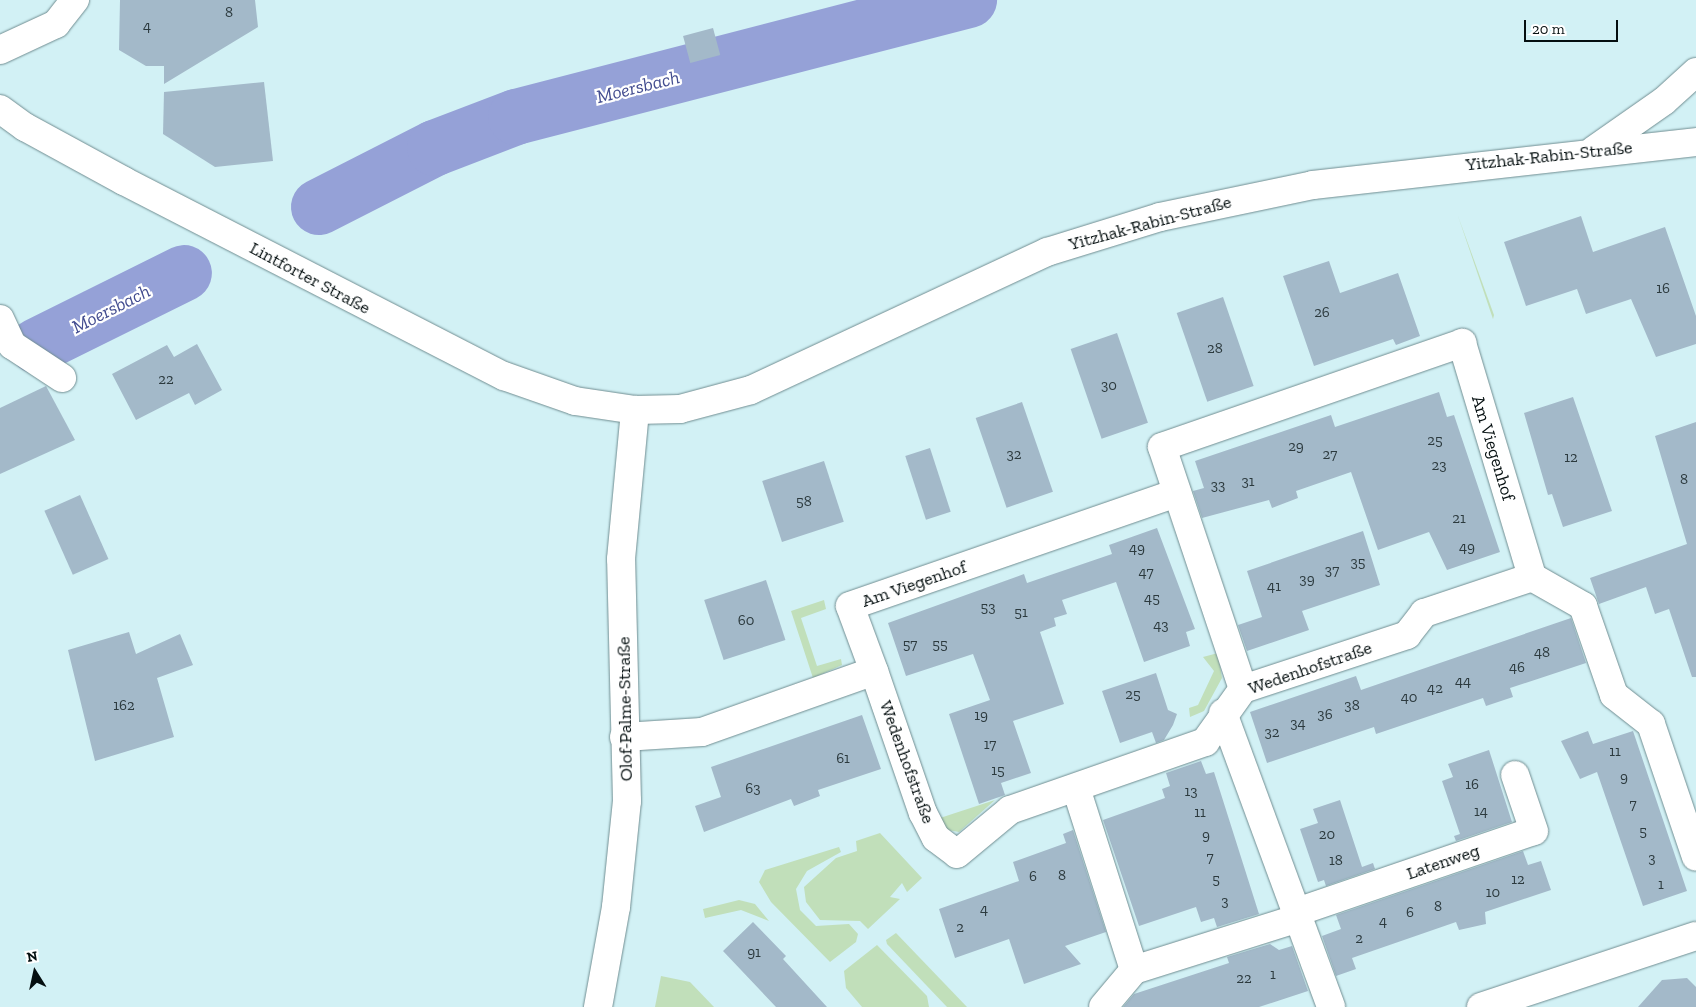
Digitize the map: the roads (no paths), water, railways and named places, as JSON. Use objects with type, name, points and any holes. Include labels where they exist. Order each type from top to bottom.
[{"type":"street","points":[[0,50],[56,24],[75,0]]},
{"type":"street","points":[[1593,151],[1664,101],[1696,72]]},
{"type":"street","name":"Lintforter Straße","points":[[0,109],[25,128],[495,372],[575,401],[635,410]]},
{"type":"street","name":"Yitzhak-Rabin-Straße","points":[[635,410],[680,409],[751,390],[1048,252],[1160,218],[1313,185],[1593,151],[1696,142]]},
{"type":"street","points":[[0,319],[12,345],[62,378]]},
{"type":"street","name":"Am Viegenhof","points":[[1243,689],[1162,447],[1462,343],[1532,577]]},
{"type":"street","name":"Olof-Palme-Straße","points":[[598,1007],[616,907],[627,801],[621,559],[635,410]]},
{"type":"street","name":"Am Viegenhof","points":[[874,671],[850,606],[1177,493]]},
{"type":"street","points":[[1532,577],[1583,606],[1614,695],[1651,724],[1696,857]]},
{"type":"street","name":"Wedenhofstraße","points":[[874,671],[923,813],[936,838],[957,854],[1010,810],[1205,742],[1223,713],[1243,689],[1407,635],[1424,613],[1532,577]]},
{"type":"street","points":[[624,737],[702,732],[874,671]]},
{"type":"street","points":[[1223,713],[1331,1007]]},
{"type":"street","name":"Latenweg","points":[[1298,915],[1534,831],[1515,775]]},
{"type":"street","points":[[1076,788],[1134,970]]},
{"type":"street","points":[[1103,1007],[1134,970],[1298,915]]},
{"type":"street","points":[[1481,1007],[1696,936]]},
{"type":"waterway","name":"Moersbach","points":[[319,207],[435,148],[516,117],[969,0]]},
{"type":"waterway","name":"Moersbach","points":[[37,346],[184,273]]}]
